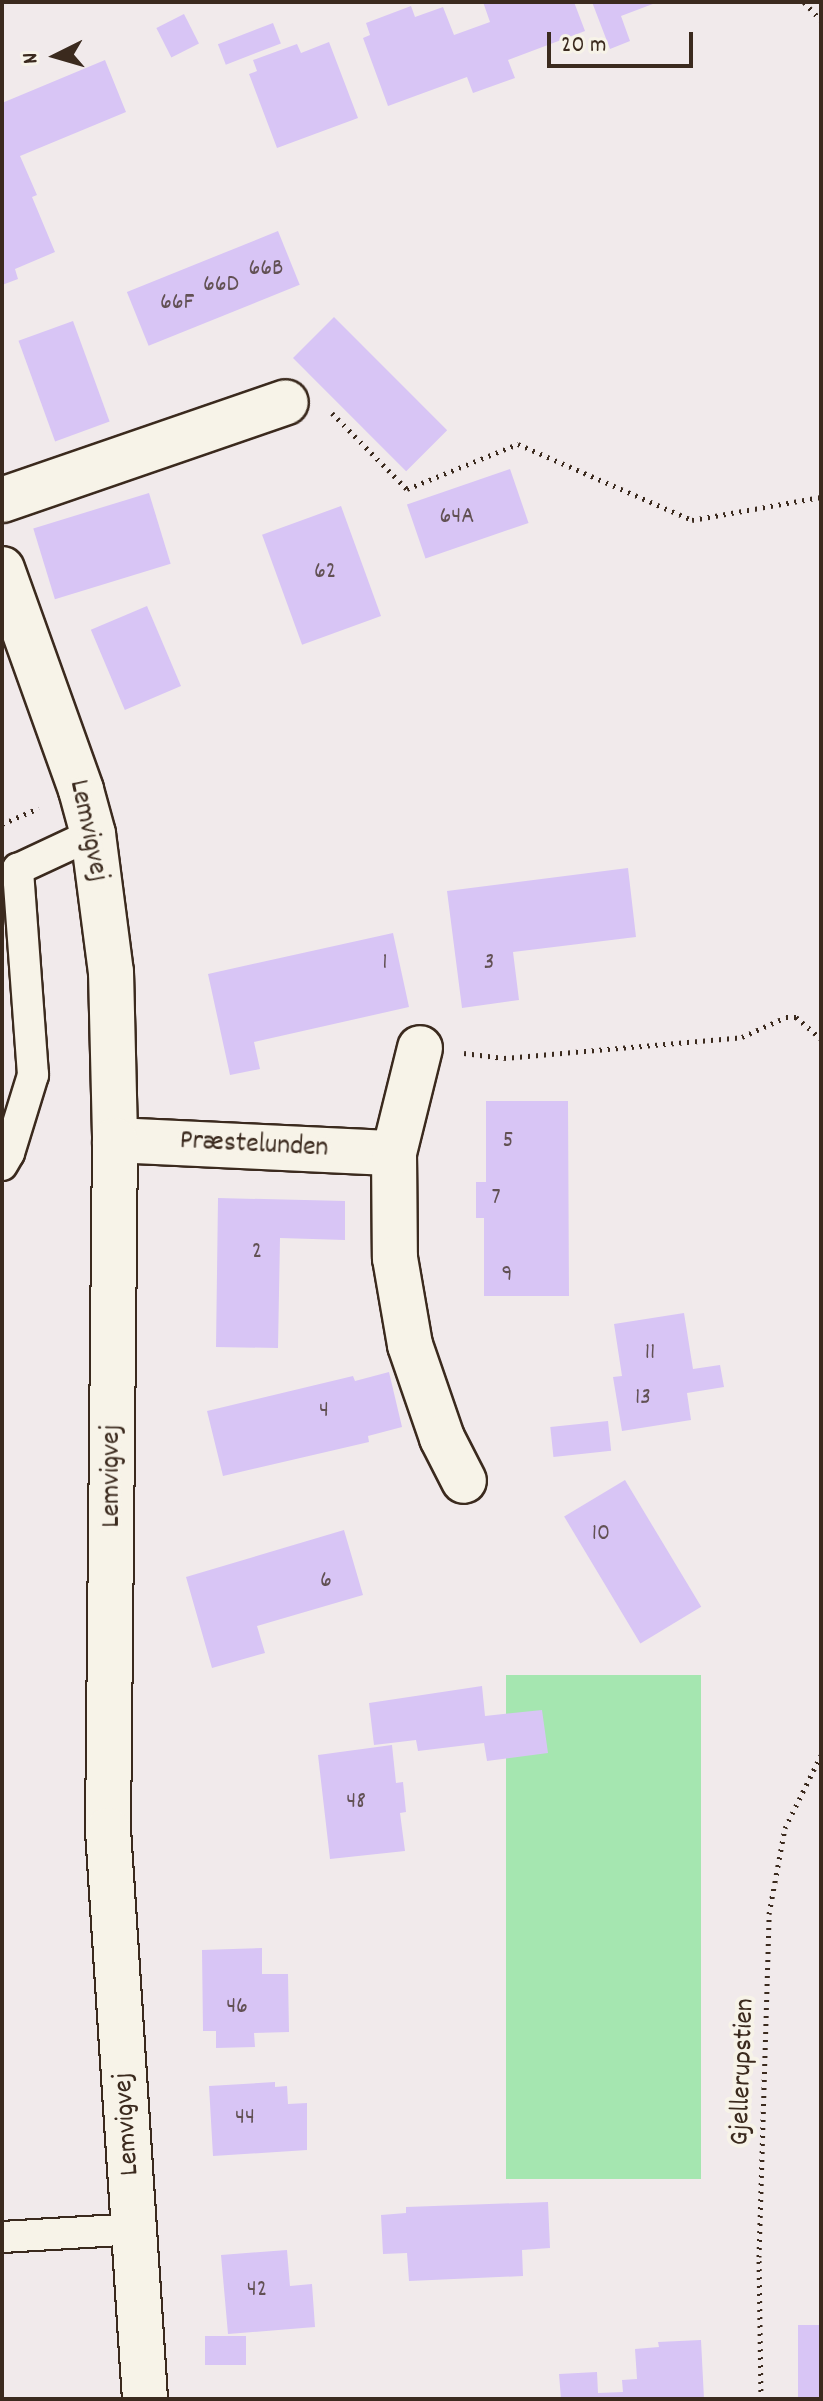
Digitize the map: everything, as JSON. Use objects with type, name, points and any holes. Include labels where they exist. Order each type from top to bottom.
[{"type":"street","points":[[2,500],[286,402]]},
{"type":"street","name":"Lemvigvej","points":[[5,586],[93,834],[111,972],[115,1140],[108,1830],[145,2399]]},
{"type":"street","points":[[420,1048],[394,1153],[395,1258],[410,1345],[442,1438],[464,1481]]},
{"type":"street","name":"Præstelunden","points":[[115,1140],[394,1153]]},
{"type":"lane","points":[[2,1165],[9,1153],[33,1075],[18,869],[93,834]]},
{"type":"lane","points":[[2,2237],[135,2229]]},
{"type":"path","points":[[804,2],[821,20]]},
{"type":"path","points":[[286,402],[309,388],[407,489],[518,444],[692,520],[821,497]]},
{"type":"path","points":[[420,1048],[504,1058],[672,1044],[742,1037],[786,1017],[796,1017],[821,1039]]},
{"type":"path","name":"Gjellerupstien","points":[[761,2399],[759,2257],[769,1914],[785,1828],[821,1755]]},
{"type":"green space","points":[[506,1675],[701,1675],[701,2179],[506,2179]]},
{"type":"building","points":[[483,2],[574,2],[585,31],[508,60],[515,78],[473,93],[467,77],[388,106],[363,38],[370,35],[366,23],[411,6],[415,17],[443,7],[454,35],[490,22]]},
{"type":"building","points":[[592,2],[658,2],[621,16],[630,41],[610,49]]},
{"type":"building","points":[[184,14],[199,43],[171,57],[156,28]]},
{"type":"building","points":[[273,23],[281,44],[226,65],[218,44]]},
{"type":"building","points":[[329,42],[358,118],[277,148],[249,74],[257,71],[253,60],[297,44],[301,53]]},
{"type":"building","points":[[105,60],[126,112],[20,156],[37,195],[32,197],[55,252],[15,269],[18,279],[2,285],[2,103]]},
{"type":"building","points":[[278,231],[300,285],[149,346],[127,292]]},
{"type":"building","points":[[334,317],[447,430],[406,471],[293,358]]},
{"type":"building","points":[[73,321],[110,422],[55,441],[18,341]]},
{"type":"building","points":[[510,469],[529,523],[425,558],[407,504]]},
{"type":"building","points":[[149,493],[171,564],[55,599],[33,528]]},
{"type":"building","points":[[341,506],[381,616],[302,645],[262,535]]},
{"type":"building","points":[[147,606],[181,686],[125,710],[91,630]]},
{"type":"building","points":[[628,868],[636,937],[513,952],[519,1000],[462,1008],[447,891]]},
{"type":"building","points":[[393,933],[409,1007],[254,1042],[260,1069],[230,1075],[208,974]]},
{"type":"building","points":[[486,1101],[568,1101],[569,1296],[484,1296],[484,1218],[476,1218],[476,1182],[486,1182]]},
{"type":"building","points":[[218,1198],[345,1201],[345,1240],[280,1238],[278,1348],[216,1347]]},
{"type":"building","points":[[684,1313],[693,1369],[720,1365],[724,1387],[687,1393],[691,1420],[622,1431],[613,1377],[622,1376],[614,1324]]},
{"type":"building","points":[[389,1372],[402,1427],[368,1436],[369,1442],[223,1476],[207,1411],[353,1376],[355,1381]]},
{"type":"building","points":[[608,1421],[611,1451],[553,1457],[550,1427]]},
{"type":"building","points":[[625,1480],[701,1607],[640,1643],[564,1517]]},
{"type":"building","points":[[344,1530],[363,1595],[257,1626],[265,1653],[212,1668],[186,1577]]},
{"type":"building","points":[[482,1686],[485,1716],[542,1710],[548,1753],[487,1761],[484,1743],[418,1751],[416,1740],[374,1745],[369,1703]]},
{"type":"building","points":[[392,1745],[396,1783],[403,1782],[406,1812],[400,1813],[405,1851],[330,1859],[318,1755]]},
{"type":"building","points":[[262,1948],[262,1974],[288,1974],[289,2032],[254,2033],[255,2047],[216,2048],[216,2031],[203,2031],[202,1950]]},
{"type":"building","points":[[275,2082],[275,2087],[287,2086],[288,2104],[307,2103],[307,2150],[213,2156],[209,2086]]},
{"type":"building","points":[[548,2202],[550,2248],[522,2250],[523,2276],[409,2281],[407,2253],[383,2254],[381,2215],[406,2213],[406,2207]]},
{"type":"building","points":[[287,2250],[290,2286],[312,2284],[315,2327],[228,2334],[221,2255]]},
{"type":"building","points":[[798,2325],[821,2325],[821,2399],[798,2399]]},
{"type":"building","points":[[205,2336],[246,2336],[246,2365],[205,2365]]},
{"type":"building","points":[[701,2340],[704,2399],[561,2399],[559,2374],[597,2372],[598,2393],[623,2392],[622,2380],[637,2379],[635,2349],[659,2347],[658,2342]]}]
